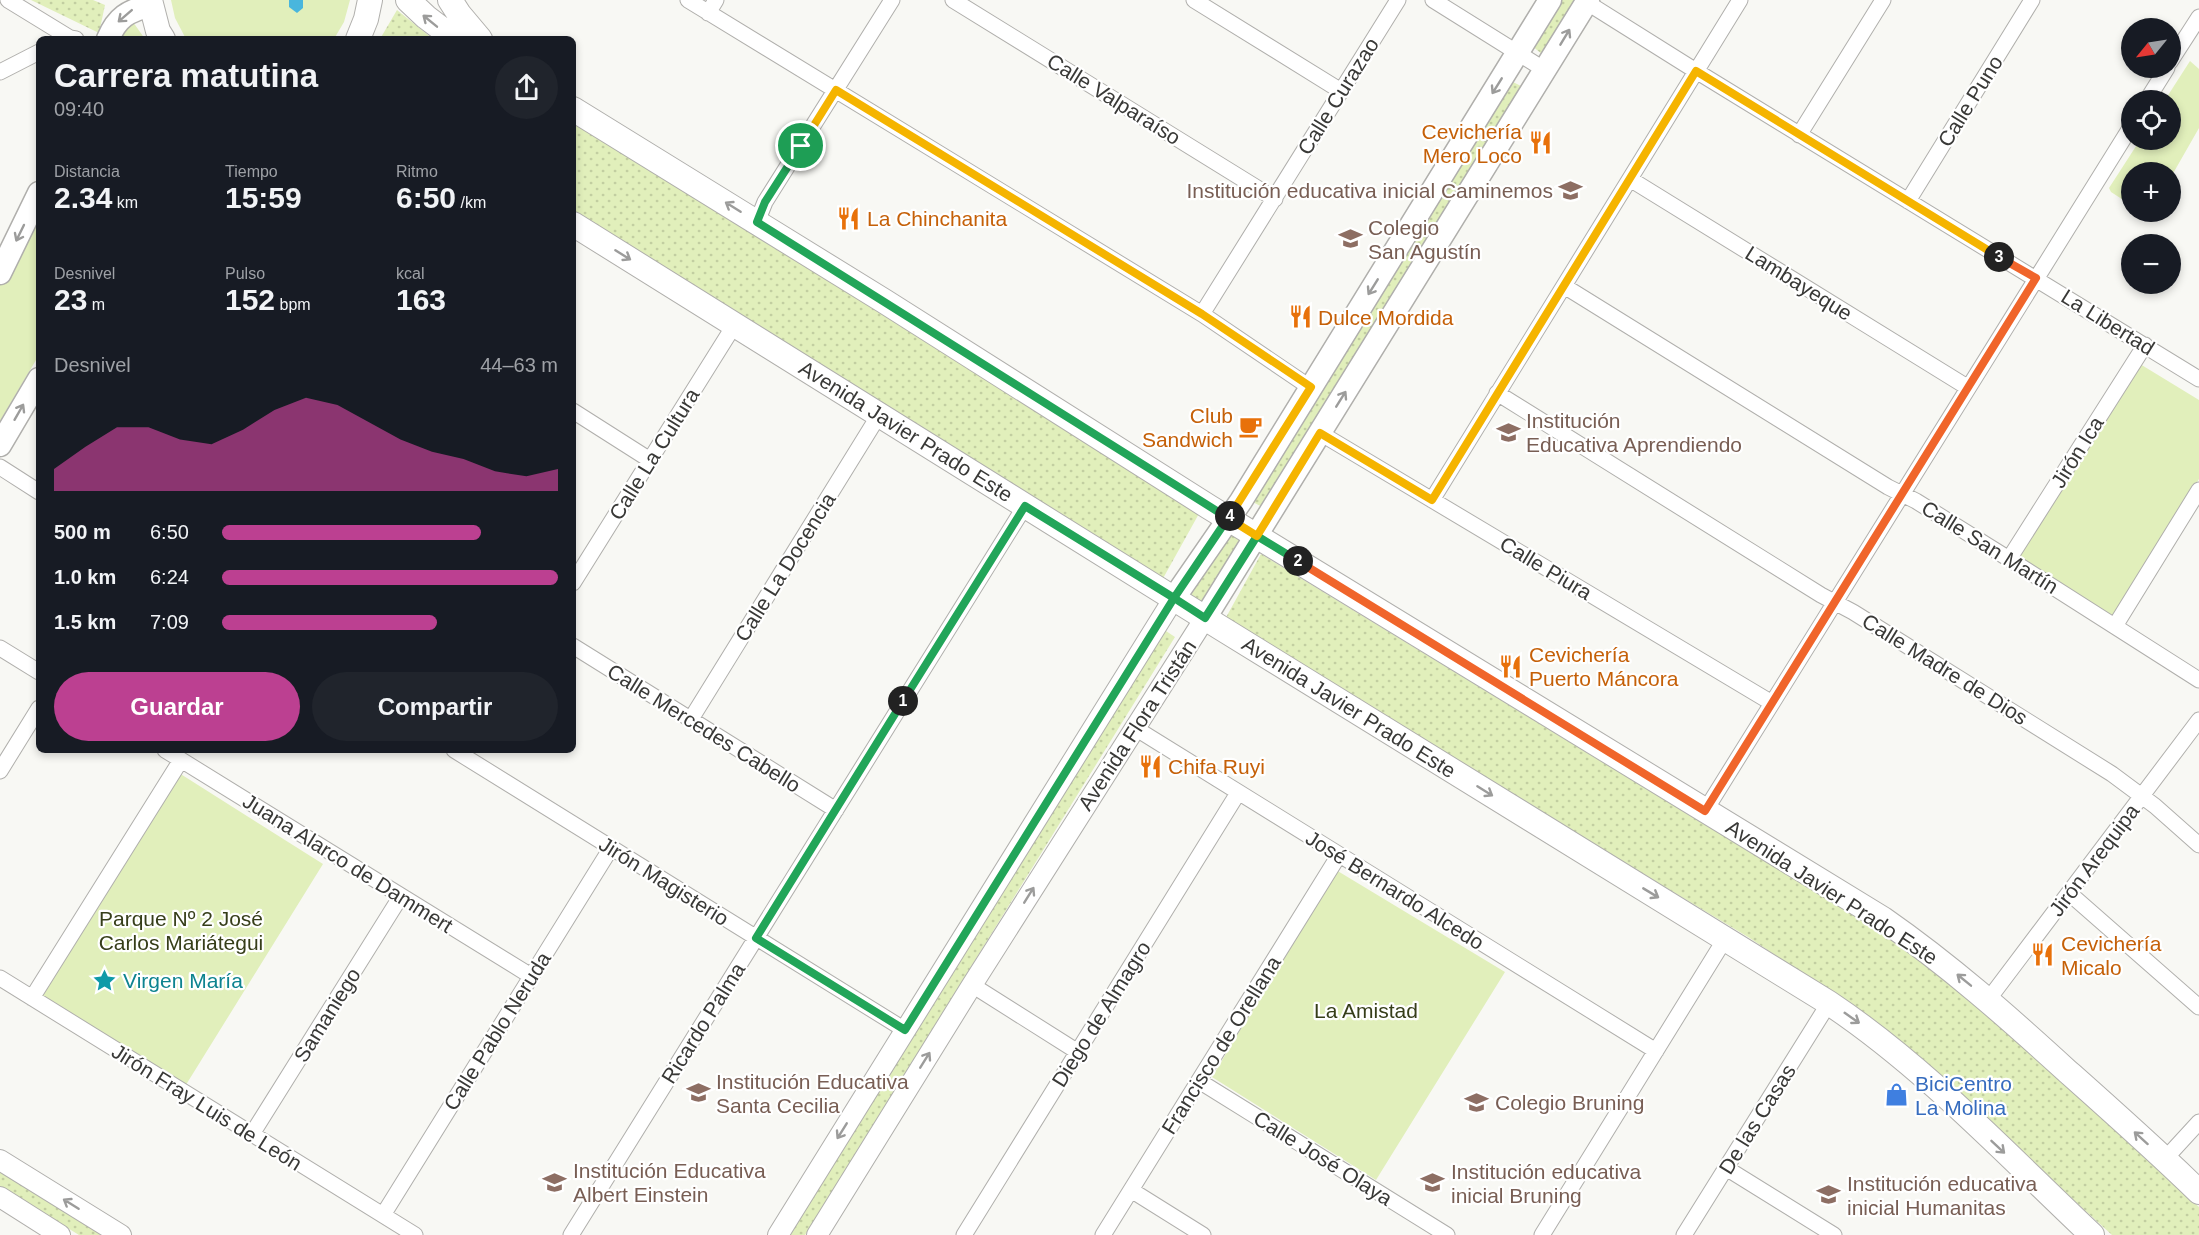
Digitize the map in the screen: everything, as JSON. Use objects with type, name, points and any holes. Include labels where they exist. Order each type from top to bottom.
[{"type":"main road","points":[[359,36],[370,0]]},
{"type":"main road","points":[[408,0],[451,36]]},
{"type":"main road","points":[[450,0],[477,36]]},
{"type":"main road","name":"Avenida Flora Tristán","points":[[1174,598],[1241,501],[1550,0]]},
{"type":"main road","name":"Avenida Flora Tristán","points":[[1205,618],[1587,1]]},
{"type":"main road","points":[[110,36],[120,19],[131,10],[150,3],[161,36]]},
{"type":"main road","name":"Avenida Javier Prado Este","points":[[576,111],[1257,536],[1883,920],[1942,962],[1988,1000],[2199,1192]]},
{"type":"main road","points":[[0,273],[36,199]]},
{"type":"main road","name":"Avenida Javier Prado Este","points":[[576,226],[1829,1003],[1875,1035],[1912,1065],[2092,1235]]},
{"type":"main road","points":[[0,445],[36,383]]},
{"type":"street","points":[[8,0],[66,36]]},
{"type":"street","points":[[688,0],[712,6],[836,90],[1202,314],[1311,387]]},
{"type":"street","points":[[757,222],[765,202],[892,0]]},
{"type":"street","name":"Calle Valparaíso","points":[[953,0],[1275,199]]},
{"type":"street","points":[[1194,0],[1341,91]]},
{"type":"street","name":"Calle Curazao","points":[[1202,314],[1398,0]]},
{"type":"street","points":[[1433,0],[1545,70]]},
{"type":"street","points":[[1432,500],[1740,0]]},
{"type":"street","points":[[1799,135],[1883,0]]},
{"type":"street","name":"Calle Puno","points":[[1908,201],[2032,0]]},
{"type":"street","name":"La Libertad","points":[[1587,1],[1799,135],[2199,379]]},
{"type":"street","points":[[2181,45],[2199,16]]},
{"type":"street","points":[[0,72],[36,54]]},
{"type":"street","points":[[1705,811],[2121,142]]},
{"type":"street","name":"Lambayeque","points":[[1630,179],[1967,387]]},
{"type":"street","name":"Calle San Martín","points":[[1564,286],[2009,559],[2199,680]]},
{"type":"street","name":"Calle La Cultura","points":[[576,578],[735,324]]},
{"type":"street","name":"Jirón Ica","points":[[2009,559],[2145,345]]},
{"type":"street","name":"Calle Madre de Dios","points":[[1497,393],[2052,735],[2142,796],[2199,845]]},
{"type":"street","points":[[576,413],[650,460]]},
{"type":"street","name":"Calle La Docencia","points":[[691,719],[879,415]]},
{"type":"street","name":"Calle Piura","points":[[1320,433],[1772,703]]},
{"type":"street","points":[[0,467],[36,490]]},
{"type":"street","points":[[2115,626],[2199,490]]},
{"type":"street","name":"Ricardo Palma","points":[[571,1235],[1025,506]]},
{"type":"street","name":"Avenida Flora Tristán","points":[[778,1235],[1174,598]]},
{"type":"street","name":"Avenida Flora Tristán","points":[[817,1235],[972,985],[1205,618]]},
{"type":"street","points":[[0,648],[36,670]]},
{"type":"street","name":"Calle Mercedes Cabello","points":[[576,648],[836,810]]},
{"type":"street","points":[[0,771],[36,713]]},
{"type":"street","name":"Jirón Arequipa","points":[[1988,1000],[2199,720]]},
{"type":"street","name":"José Bernardo Alcedo","points":[[1135,728],[1656,1051]]},
{"type":"street","name":"Juana Alarco de Dammert","points":[[170,753],[531,976]]},
{"type":"street","name":"Jirón Magisterio","points":[[459,753],[905,1030]]},
{"type":"street","points":[[32,998],[181,760]]},
{"type":"street","name":"Diego de Almagro","points":[[964,1235],[1238,793]]},
{"type":"street","name":"Calle Pablo Neruda","points":[[382,1215],[611,848]]},
{"type":"street","name":"Francisco de Orellana","points":[[1103,1235],[1339,855]]},
{"type":"street","points":[[2069,893],[2199,1007]]},
{"type":"street","name":"Samaniego","points":[[252,1134],[401,896]]},
{"type":"street","points":[[1542,1235],[1725,939]]},
{"type":"street","name":"Jirón Fray Luis de León","points":[[0,978],[415,1235]]},
{"type":"street","points":[[972,985],[1078,1052]]},
{"type":"street","name":"De las Casas","points":[[1684,1235],[1829,1003]]},
{"type":"street","name":"Calle José Olaya","points":[[1199,1081],[1447,1235]]},
{"type":"street","points":[[2165,1159],[2199,1122]]},
{"type":"street","points":[[0,1160],[121,1235]]},
{"type":"street","points":[[1726,1168],[1834,1235]]},
{"type":"street","points":[[1131,1190],[1203,1235]]},
{"type":"street","points":[[0,1197],[60,1235]]},
{"type":"green space","points":[[31,0],[93,0],[105,5],[99,33]]},
{"type":"green space","points":[[171,0],[350,0],[344,22],[336,36],[184,36],[175,18]]},
{"type":"green space","points":[[1558,0],[1579,0],[1542,54],[1532,46]]},
{"type":"green space","points":[[397,10],[429,36],[382,36]]},
{"type":"green space","points":[[133,22],[143,36],[121,36]]},
{"type":"green space","points":[[2190,61],[2199,69],[2199,128],[2180,162],[2126,162],[2134,150],[2181,150],[2181,90],[2171,90]]},
{"type":"green space","points":[[1511,81],[1523,87],[1264,508],[1251,501]]},
{"type":"green space","points":[[576,124],[1201,510],[1161,582],[576,216]]},
{"type":"green space","points":[[2121,169],[2121,198],[2109,188]]},
{"type":"green space","points":[[36,212],[36,360],[0,421],[0,283]]},
{"type":"green space","points":[[2140,364],[2199,400],[2199,479],[2113,618],[2017,560]]},
{"type":"green space","points":[[1225,527],[1245,542],[1205,605],[1193,610],[1186,588]]},
{"type":"green space","points":[[1261,554],[1845,910],[1910,953],[1971,999],[2199,1207],[2199,1235],[2112,1235],[1949,1087],[1862,1013],[1748,937],[1224,621]]},
{"type":"green space","points":[[1160,627],[1175,637],[805,1235],[781,1235]]},
{"type":"green space","name":"Parque Nº 2 José Carlos Mariátegui","points":[[179,773],[323,864],[184,1088],[40,997]]},
{"type":"green space","name":"La Amistad","points":[[1336,870],[1505,972],[1376,1180],[1212,1077]]},
{"type":"green space","points":[[0,1169],[106,1235],[79,1235],[0,1186]]},
{"type":"water","points":[[289,0],[303,0],[303,8],[297,13],[289,7]]},
{"type":"place","name":"Cevichería Mero Loco","points":[[1540,143]]},
{"type":"place","name":"Institución educativa inicial Caminemos","points":[[1571,190]]},
{"type":"place","name":"La Chinchanita","points":[[849,218]]},
{"type":"place","name":"Colegio San Agustín","points":[[1350,239]]},
{"type":"place","name":"Dulce Mordida","points":[[1300,317]]},
{"type":"place","name":"Club Sandwich","points":[[1251,427]]},
{"type":"place","name":"Institución Educativa Aprendiendo","points":[[1508,432]]},
{"type":"place","name":"Cevichería Puerto Máncora","points":[[1511,666]]},
{"type":"place","name":"Chifa Ruyi","points":[[1150,766]]},
{"type":"place","name":"Cevichería Micalo","points":[[2043,955]]},
{"type":"place","name":"Virgen María","points":[[105,980]]},
{"type":"place","name":"Institución Educativa Santa Cecilia","points":[[698,1093]]},
{"type":"place","name":"BiciCentro La Molina","points":[[1897,1095]]},
{"type":"place","name":"Colegio Bruning","points":[[1477,1102]]},
{"type":"place","name":"Institución Educativa Albert Einstein","points":[[555,1182]]},
{"type":"place","name":"Institución educativa inicial Bruning","points":[[1433,1183]]},
{"type":"place","name":"Institución educativa inicial Humanitas","points":[[1829,1195]]},
{"type":"route","points":[[801,146],[765,202],[757,222],[1228,518],[1174,598],[1025,506],[756,938],[905,1030],[1174,598],[1205,618],[1257,536],[1705,811],[2036,278],[1696,71],[1432,500],[1320,433],[1257,536],[1228,518],[1241,501],[1311,387],[1202,314],[836,90],[801,146]]}]
